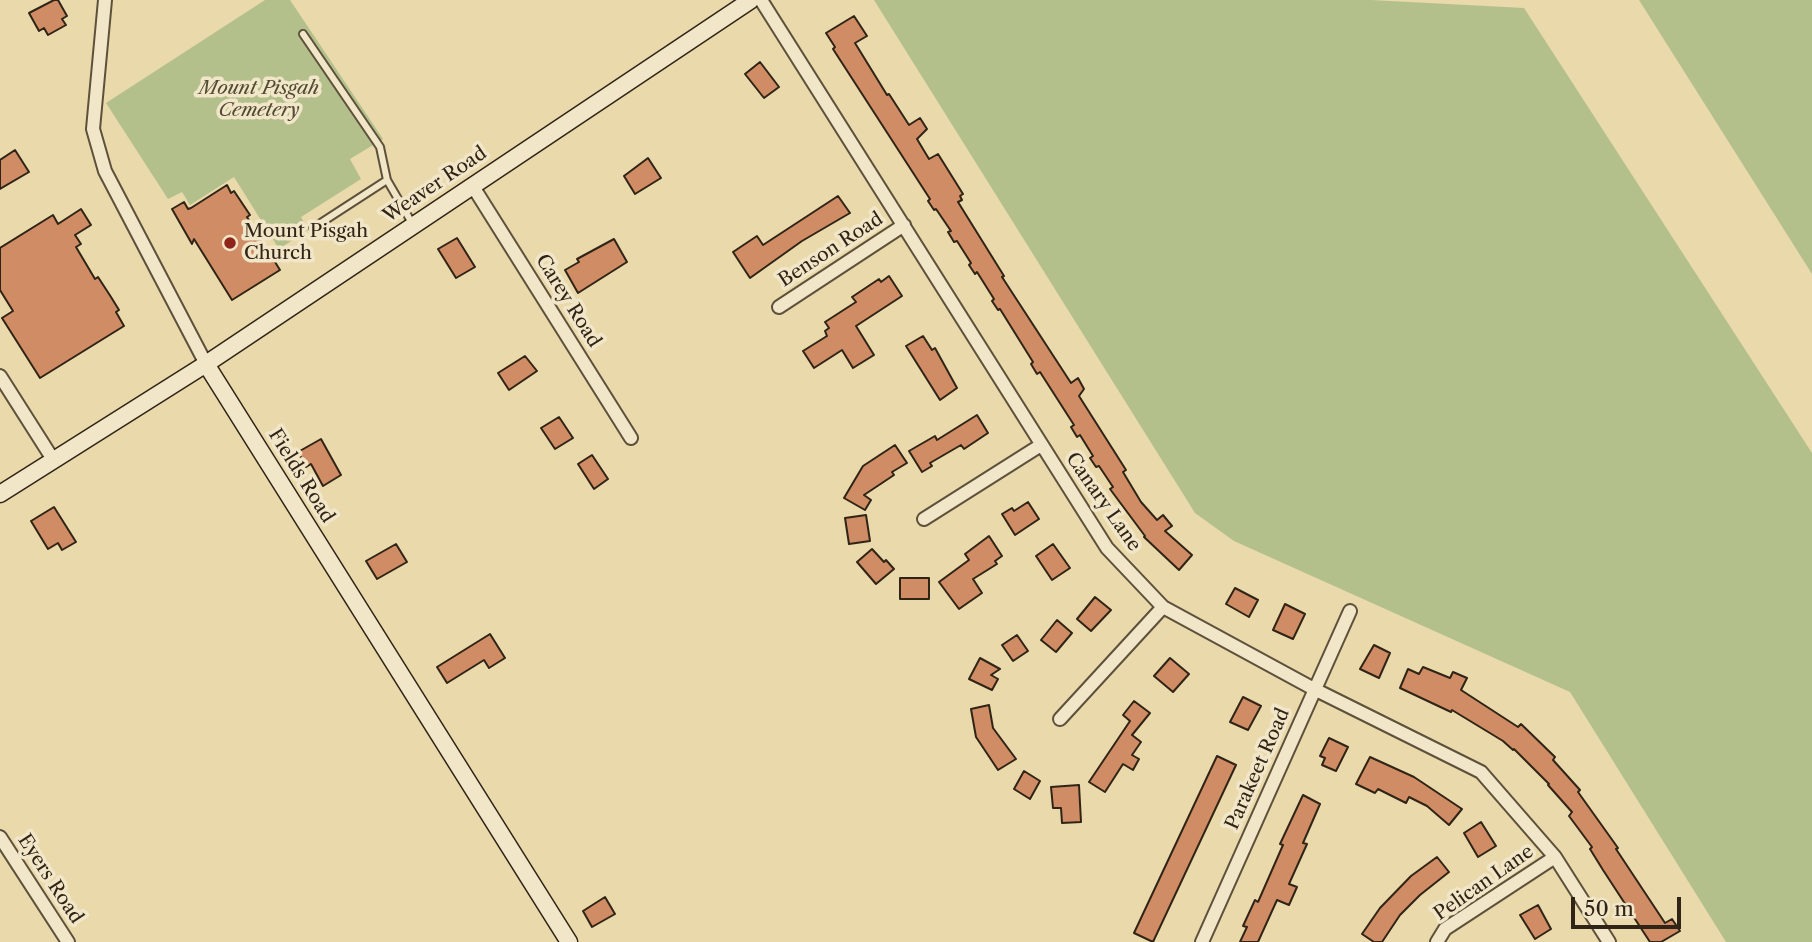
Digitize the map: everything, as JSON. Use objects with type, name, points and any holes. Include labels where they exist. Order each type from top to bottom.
[{"type":"main road","name":"Weaver Road","points":[[0,495],[206,364],[751,0]]},
{"type":"main road","name":"Fields Road","points":[[206,364],[569,942]]},
{"type":"street","name":"Fields Road","points":[[105,0],[93,129],[105,171],[206,364]]},
{"type":"street","name":"Canary Lane","points":[[761,0],[1107,548],[1163,607],[1314,689],[1481,772],[1555,857],[1609,942]]},
{"type":"street","name":"Carey Road","points":[[472,185],[631,438]]},
{"type":"street","name":"Benson Road","points":[[779,307],[904,225]]},
{"type":"street","points":[[0,376],[54,461]]},
{"type":"street","points":[[924,519],[1041,445]]},
{"type":"street","points":[[1060,719],[1163,607]]},
{"type":"street","name":"Parakeet Road","points":[[1202,942],[1350,611]]},
{"type":"street","name":"Eyers Road","points":[[0,837],[68,942]]},
{"type":"street","name":"Pelican Lane","points":[[1437,942],[1445,929],[1555,857]]},
{"type":"lane","points":[[303,34],[380,148],[387,180],[412,225]]},
{"type":"lane","points":[[313,228],[387,180]]},
{"type":"green space","name":"Mount Pisgah Cemetery","points":[[265,0],[290,0],[383,139],[350,159],[361,179],[301,217],[308,230],[279,249],[234,177],[190,205],[182,192],[168,199],[106,103]]},
{"type":"green space","points":[[874,0],[1371,0],[1524,8],[1812,453],[1812,942],[1726,942],[1570,692],[1234,541],[1195,513]]},
{"type":"green space","points":[[1639,0],[1812,0],[1812,274]]},
{"type":"building","points":[[58,0],[67,16],[62,19],[66,25],[48,35],[44,28],[39,31],[29,13]]},
{"type":"building","points":[[854,16],[867,36],[855,43],[909,125],[920,118],[927,129],[917,139],[929,159],[938,154],[963,194],[960,196],[962,200],[958,202],[1004,276],[1002,277],[1071,383],[1078,378],[1084,389],[1079,396],[1126,470],[1123,472],[1141,502],[1157,520],[1163,515],[1172,526],[1165,531],[1192,555],[1179,570],[1144,537],[1110,489],[1113,487],[1090,458],[1093,456],[1080,435],[1077,437],[1071,427],[1074,425],[1040,372],[1037,374],[1031,364],[1033,362],[1000,309],[998,310],[992,301],[994,299],[977,272],[975,274],[969,265],[971,263],[957,241],[954,242],[948,232],[951,231],[928,201],[930,199],[833,49],[835,47],[826,33]]},
{"type":"building","points":[[760,62],[779,87],[764,98],[745,74]]},
{"type":"building","points":[[15,150],[29,172],[0,189],[0,160]]},
{"type":"building","points":[[648,158],[661,178],[635,194],[624,176]]},
{"type":"building","name":"Mount Pisgah Church","points":[[227,185],[250,215],[247,217],[280,270],[232,300],[194,239],[192,244],[172,209],[184,202],[188,209],[191,208]]},
{"type":"building","points":[[838,196],[850,213],[802,241],[750,278],[733,252],[757,236],[763,245]]},
{"type":"building","points":[[81,209],[91,225],[75,235],[81,244],[76,247],[95,279],[98,277],[119,310],[116,312],[124,326],[40,378],[2,318],[13,311],[0,290],[0,248],[53,215],[58,224]]},
{"type":"building","points":[[457,238],[475,267],[456,278],[438,249]]},
{"type":"building","points":[[614,239],[627,262],[578,293],[565,270],[579,262],[577,259]]},
{"type":"building","points":[[889,276],[902,296],[856,326],[874,355],[853,368],[842,350],[814,368],[803,351],[827,336],[825,331],[829,328],[825,322],[856,302],[852,297],[879,279],[881,282]]},
{"type":"building","points":[[923,336],[932,350],[935,348],[957,388],[940,400],[906,346]]},
{"type":"building","points":[[525,356],[537,371],[509,390],[498,373]]},
{"type":"building","points":[[977,415],[988,433],[964,449],[961,445],[930,463],[932,466],[922,472],[909,451],[935,436],[937,440]]},
{"type":"building","points":[[559,417],[573,438],[555,449],[541,428]]},
{"type":"building","points":[[321,439],[341,475],[323,486],[311,464],[306,467],[298,452]]},
{"type":"building","points":[[895,445],[907,463],[864,495],[871,500],[865,510],[844,498],[863,466]]},
{"type":"building","points":[[592,455],[608,479],[594,489],[578,464]]},
{"type":"building","points":[[1028,502],[1039,519],[1015,535],[1002,514],[1012,508],[1014,511]]},
{"type":"building","points":[[54,507],[76,542],[62,550],[58,543],[48,549],[31,521]]},
{"type":"building","points":[[866,515],[870,541],[849,544],[845,518]]},
{"type":"building","points":[[989,536],[1002,556],[995,561],[997,564],[973,579],[982,593],[959,609],[939,582],[969,560],[965,554]]},
{"type":"building","points":[[396,544],[407,562],[377,579],[366,561]]},
{"type":"building","points":[[1053,544],[1070,568],[1052,580],[1036,556]]},
{"type":"building","points":[[872,549],[894,569],[876,584],[857,562]]},
{"type":"building","points":[[900,578],[929,578],[929,599],[900,599]]},
{"type":"building","points":[[1235,588],[1258,600],[1249,617],[1226,604]]},
{"type":"building","points":[[1095,597],[1111,610],[1091,631],[1077,619]]},
{"type":"building","points":[[1285,604],[1305,614],[1293,639],[1273,630]]},
{"type":"building","points":[[1057,620],[1072,633],[1056,652],[1041,640]]},
{"type":"building","points":[[490,634],[505,658],[489,668],[484,660],[447,683],[437,667]]},
{"type":"building","points":[[1017,635],[1028,651],[1013,661],[1002,645]]},
{"type":"building","points":[[1374,645],[1390,653],[1379,678],[1360,669]]},
{"type":"building","points":[[980,658],[1000,669],[991,675],[998,679],[992,690],[969,679]]},
{"type":"building","points":[[1170,658],[1189,674],[1173,692],[1154,676]]},
{"type":"building","points":[[1423,667],[1450,678],[1453,672],[1467,678],[1461,690],[1518,727],[1521,724],[1555,757],[1553,760],[1580,790],[1578,792],[1618,848],[1616,849],[1665,923],[1672,919],[1680,931],[1661,942],[1650,942],[1590,849],[1592,847],[1569,816],[1572,812],[1514,749],[1452,710],[1451,712],[1400,688],[1408,669],[1419,674]]},
{"type":"building","points":[[1243,697],[1261,706],[1248,730],[1230,722]]},
{"type":"building","points":[[1134,701],[1150,713],[1132,735],[1141,742],[1132,755],[1139,759],[1133,770],[1123,764],[1105,792],[1089,782],[1130,721],[1123,715]]},
{"type":"building","points":[[989,705],[993,728],[1016,759],[998,770],[976,737],[971,709]]},
{"type":"building","points":[[1329,738],[1348,747],[1336,771],[1322,765],[1325,758],[1320,756]]},
{"type":"building","points":[[1217,756],[1236,765],[1153,942],[1134,933]]},
{"type":"building","points":[[1370,757],[1414,777],[1462,809],[1449,825],[1427,806],[1409,797],[1406,803],[1378,789],[1375,793],[1356,784]]},
{"type":"building","points":[[1024,771],[1040,781],[1030,799],[1014,789]]},
{"type":"building","points":[[1079,785],[1081,822],[1062,823],[1061,808],[1053,808],[1051,787]]},
{"type":"building","points":[[1303,795],[1320,804],[1303,843],[1307,844],[1289,884],[1297,887],[1289,905],[1277,900],[1258,942],[1240,942],[1247,927],[1243,926],[1255,900],[1258,902],[1283,845],[1280,844]]},
{"type":"building","points":[[1481,822],[1496,846],[1478,857],[1464,833]]},
{"type":"building","points":[[1437,857],[1449,872],[1400,915],[1382,942],[1374,942],[1362,934],[1380,908],[1411,876]]},
{"type":"building","points":[[605,897],[615,914],[592,927],[583,911]]},
{"type":"building","points":[[1538,905],[1551,929],[1535,939],[1520,915]]},
{"type":"place","name":"Mount Pisgah Church","points":[[230,243]]}]
